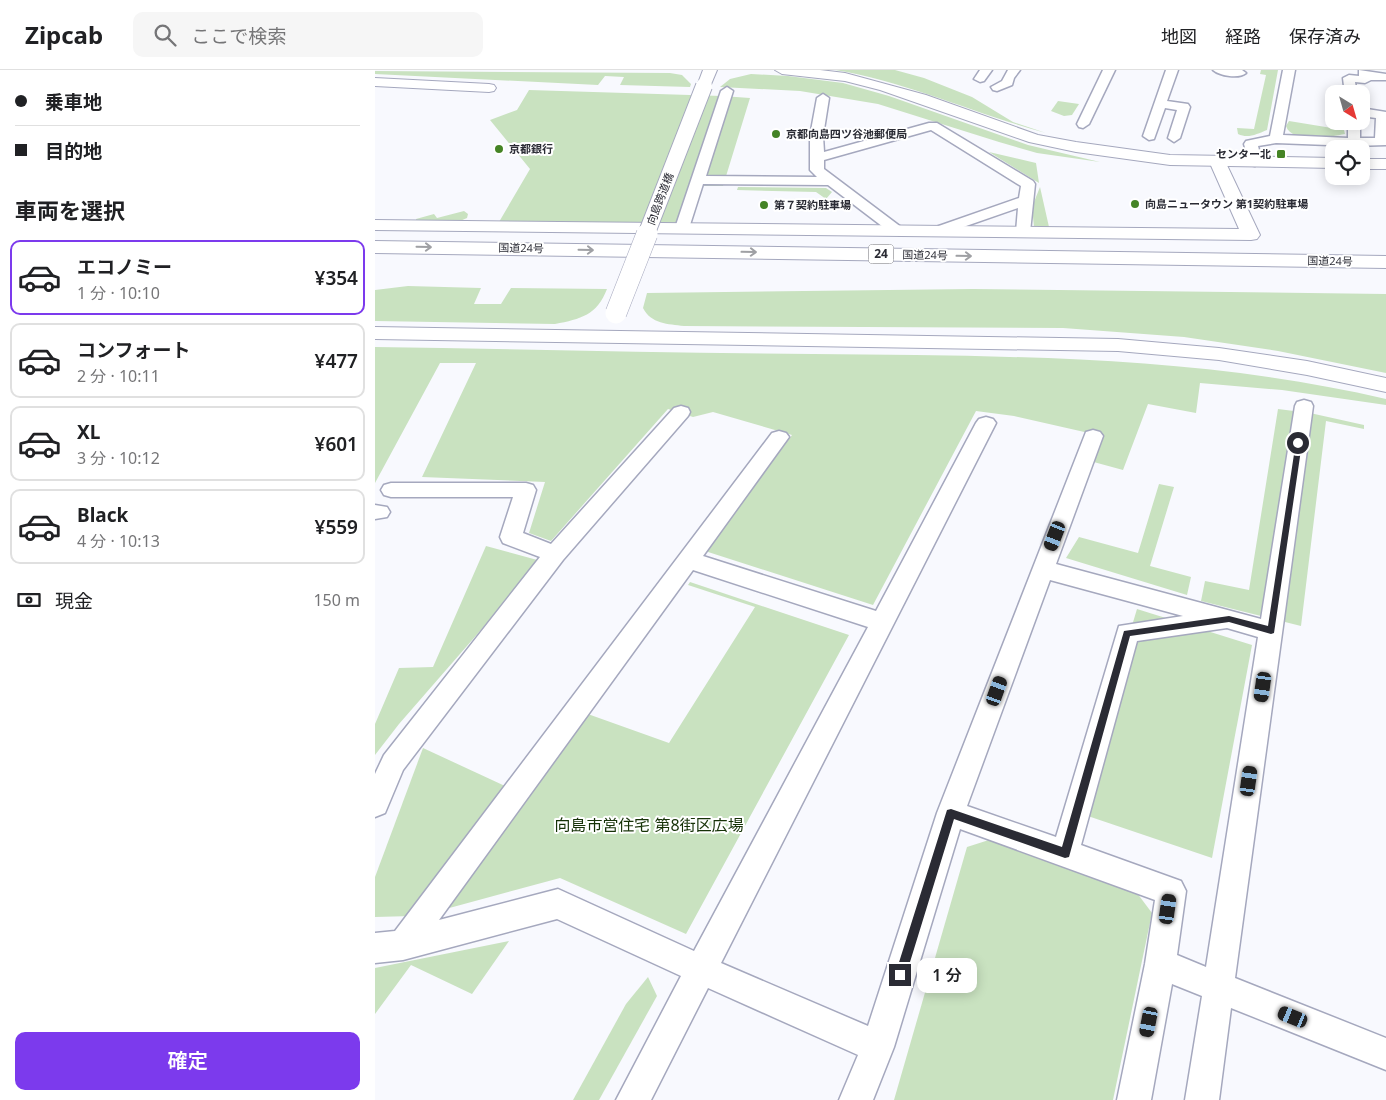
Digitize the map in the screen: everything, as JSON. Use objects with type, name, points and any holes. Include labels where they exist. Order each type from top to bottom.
[{"type":"main road","points":[[782,70],[845,77],[885,87],[1035,139],[1170,160],[1325,164]]},
{"type":"main road","name":"向島跨道橋","points":[[605,336],[616,313],[707,78]]},
{"type":"main road","points":[[375,82],[489,88]]},
{"type":"main road","points":[[375,224],[1251,234],[1217,161]]},
{"type":"main road","points":[[1370,164],[1386,164]]},
{"type":"main road","name":"国道24号","points":[[375,247],[1386,262]]},
{"type":"main road","name":"24","points":[[1175,259],[1217,255],[1386,256]]},
{"type":"main road","name":"国道24号","points":[[375,264],[1386,278]]},
{"type":"main road","points":[[375,333],[1118,345],[1219,354],[1307,368],[1386,385]]},
{"type":"lane","points":[[997,87],[1008,83],[1008,78],[1014,70]]},
{"type":"lane","points":[[1083,124],[1109,70]]},
{"type":"lane","points":[[1149,136],[1172,70]]},
{"type":"lane","points":[[1219,70],[1240,73]]},
{"type":"lane","points":[[1276,139],[1289,70]]},
{"type":"lane","points":[[1347,73],[1386,77]]},
{"type":"lane","points":[[1350,85],[1349,78],[1365,80],[1365,74]]},
{"type":"lane","points":[[682,228],[727,91]]},
{"type":"lane","points":[[823,98],[818,126],[817,170],[896,230]]},
{"type":"lane","points":[[1161,104],[1183,107],[1174,138]]},
{"type":"lane","points":[[1370,113],[1382,115],[1381,142],[1370,142]]},
{"type":"lane","points":[[818,158],[933,126],[1028,184],[1023,232]]},
{"type":"lane","points":[[1255,162],[1251,144],[1276,139],[1325,141]]},
{"type":"lane","points":[[697,180],[831,181]]},
{"type":"lane","points":[[938,231],[1027,200]]},
{"type":"lane","points":[[1202,1100],[1304,406]]},
{"type":"lane","points":[[375,804],[393,763],[555,554],[681,412]]},
{"type":"lane","points":[[633,1100],[699,969],[986,423]]},
{"type":"lane","points":[[856,1100],[878,1047],[951,813],[1093,436]]},
{"type":"lane","points":[[389,946],[688,560],[779,437]]},
{"type":"lane","points":[[391,490],[526,490],[511,537],[555,554]]},
{"type":"lane","points":[[688,560],[882,622]]},
{"type":"lane","points":[[1043,569],[1271,630]]},
{"type":"lane","points":[[1065,853],[1127,633],[1229,619]]},
{"type":"lane","points":[[951,813],[1171,891],[1160,964],[1135,1100]]},
{"type":"lane","points":[[389,946],[558,904],[699,969],[878,1047]]},
{"type":"lane","points":[[1160,964],[1386,1054]]},
{"type":"green space","points":[[835,70],[895,70],[924,78],[972,97],[1013,122],[1046,133],[889,82]]},
{"type":"green space","points":[[1261,70],[1278,70],[1267,130],[1253,135],[1245,136],[1238,134],[1237,128],[1254,129],[1266,75],[1260,74]]},
{"type":"green space","points":[[375,71],[670,73],[682,75],[691,84],[690,87],[620,85],[624,77],[605,76],[598,85],[375,74]]},
{"type":"green space","points":[[751,74],[788,76],[843,83],[889,96],[1028,145],[1100,162],[1037,153],[878,104],[800,91],[720,87],[730,79]]},
{"type":"green space","points":[[529,90],[750,98],[723,186],[701,186],[688,223],[499,222],[530,169],[490,120],[517,110]]},
{"type":"green space","points":[[1058,101],[1079,104],[1072,115],[1064,116],[1051,111]]},
{"type":"green space","points":[[1289,121],[1325,127],[1325,130],[1344,130],[1345,134],[1321,138],[1303,137],[1290,132],[1286,126]]},
{"type":"green space","points":[[989,152],[1036,163],[1039,183]]},
{"type":"green space","points":[[738,187],[826,188],[832,192],[826,199],[816,192],[737,190]]},
{"type":"green space","points":[[1040,187],[1049,227],[1034,227],[1032,207]]},
{"type":"green space","points":[[464,211],[468,214],[467,218],[460,221],[416,222],[416,219],[434,214],[437,218]]},
{"type":"green space","points":[[408,286],[481,288],[474,304],[501,304],[511,288],[607,289],[603,298],[593,310],[580,318],[555,324],[375,321],[375,290]]},
{"type":"green space","points":[[973,289],[1386,294],[1386,373],[1278,351],[1184,337],[1063,328],[684,326],[666,324],[655,320],[643,308],[647,293]]},
{"type":"green space","points":[[375,347],[957,356],[1101,361],[1173,366],[1244,374],[1386,399],[1386,405],[1282,390],[1200,383],[1196,413],[1148,404],[1123,470],[1090,461],[1102,436],[1014,416],[976,411],[873,605],[705,551],[792,435],[713,412],[693,417],[668,409],[551,541],[529,533],[545,482],[422,477],[476,363],[440,363],[375,483]]},
{"type":"green space","points":[[1278,409],[1310,413],[1364,425],[1364,429],[1326,421],[1301,626],[1201,601],[1205,581],[1249,590]]},
{"type":"green space","points":[[1159,484],[1174,487],[1150,566],[1191,577],[1187,595],[1066,558],[1079,537],[1138,553]]},
{"type":"green space","points":[[486,546],[541,561],[399,724],[375,755],[375,724],[399,668],[433,667]]},
{"type":"green space","name":"向島市営住宅 第8街区広場","points":[[690,582],[849,635],[686,934],[560,878],[442,910],[585,713],[669,743],[755,607],[688,585]]},
{"type":"green space","points":[[1137,609],[1252,645],[1212,858],[1076,812]]},
{"type":"green space","points":[[423,748],[505,786],[412,916],[375,917],[375,877]]},
{"type":"green space","points":[[992,839],[1134,889],[1152,913],[1113,1100],[894,1100],[967,847]]},
{"type":"green space","points":[[509,941],[472,994],[411,965],[375,1014],[375,968]]},
{"type":"green space","points":[[648,977],[657,996],[599,1100],[573,1100],[626,1004]]},
{"type":"place","name":"京都向島四ツ谷池郵便局","points":[[776,134]]},
{"type":"place","name":"京都銀行","points":[[499,149]]},
{"type":"place","name":"センター北","points":[[1281,154]]},
{"type":"place","name":"向島ニュータウン 第1契約駐車場","points":[[1135,204]]},
{"type":"place","name":"第７契約駐車場","points":[[764,205]]},
{"type":"route","points":[[900,975],[951,813],[1065,853],[1127,633],[1229,619],[1271,630],[1298,443]]}]
